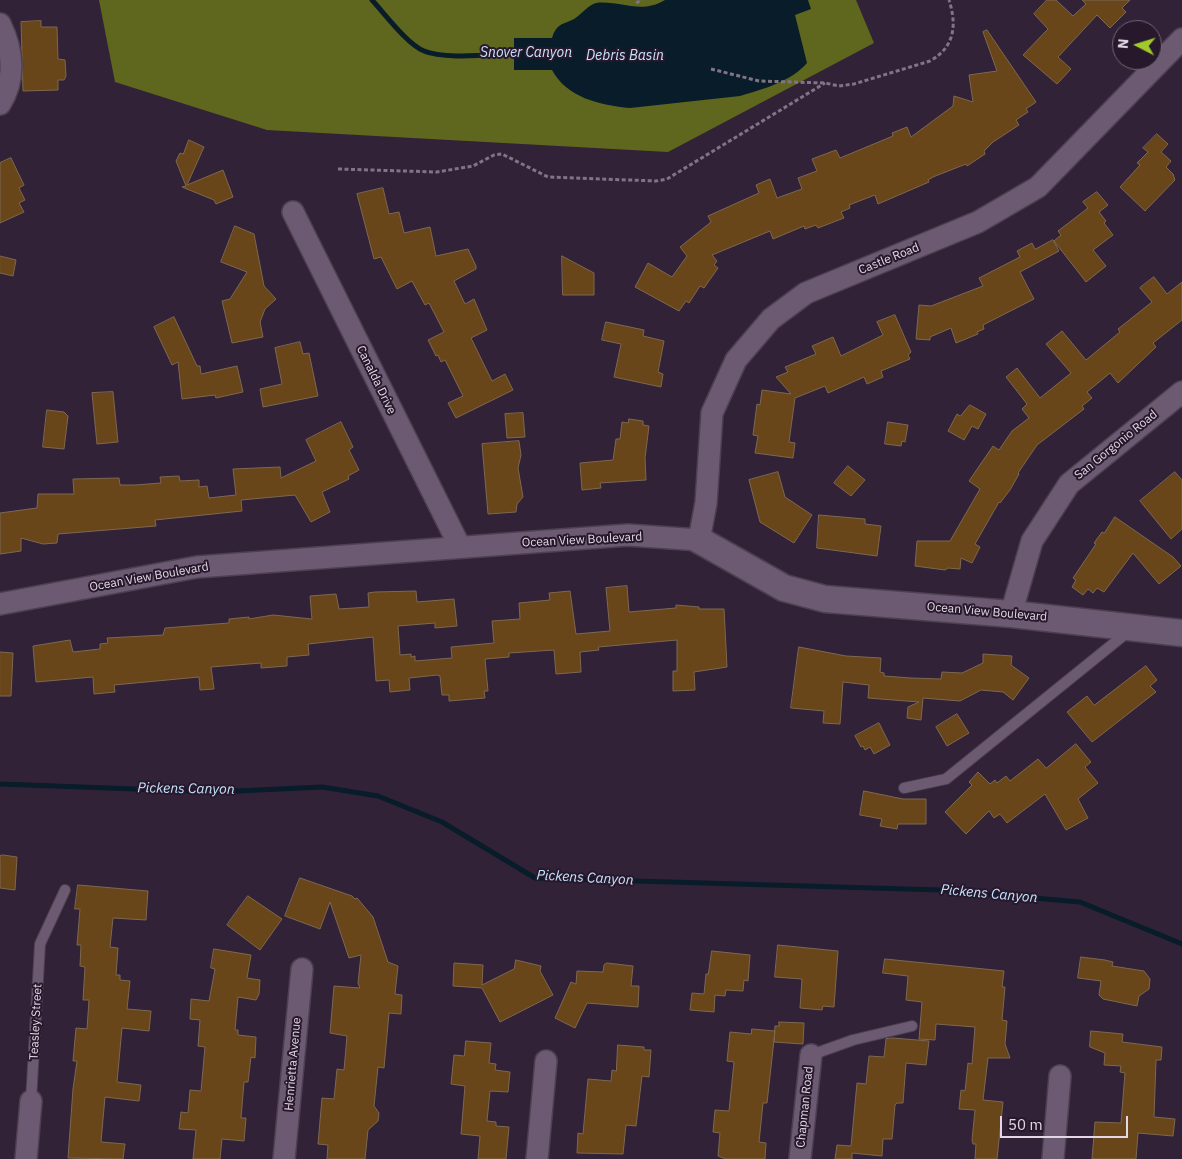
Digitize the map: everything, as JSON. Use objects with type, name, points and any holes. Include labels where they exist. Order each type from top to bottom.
[{"type":"street","points":[[0,24],[10,50],[12,67],[10,82],[0,104]]},
{"type":"street","name":"Castle Road","points":[[699,540],[706,503],[712,413],[736,360],[771,319],[806,293],[978,222],[1038,187],[1182,39]]},
{"type":"street","name":"Canalda Drive","points":[[293,212],[460,547]]},
{"type":"street","name":"San Gorgonio Road","points":[[1012,614],[1032,541],[1069,484],[1182,392]]},
{"type":"street","name":"Ocean View Boulevard","points":[[0,604],[197,567],[628,535],[699,540],[784,588],[825,600],[1012,614],[1182,633]]},
{"type":"street","name":"Henrietta Avenue","points":[[284,1159],[302,969]]},
{"type":"street","name":"Chapman Road","points":[[800,1159],[810,1055]]},
{"type":"street","points":[[536,1159],[546,1062]]},
{"type":"street","points":[[1053,1159],[1060,1076]]},
{"type":"street","name":"Teasley Street","points":[[26,1159],[31,1101]]},
{"type":"lane","points":[[904,788],[946,779],[1134,627]]},
{"type":"lane","name":"Teasley Street","points":[[31,1101],[40,944],[65,890]]},
{"type":"lane","points":[[810,1055],[853,1040],[912,1026]]},
{"type":"path","points":[[636,3],[642,0]]},
{"type":"path","points":[[711,69],[759,81],[825,83],[839,86],[854,84],[935,58],[946,48],[953,34],[954,17],[949,0]]},
{"type":"path","points":[[338,169],[437,172],[473,166],[494,154],[502,154],[548,177],[656,181],[667,179],[825,83]]},
{"type":"green space","points":[[99,0],[856,0],[874,43],[668,152],[267,130],[115,82]]},
{"type":"water","name":"Debris Basin","points":[[665,0],[808,0],[811,9],[795,15],[807,63],[785,80],[740,96],[630,108],[607,105],[575,94],[558,80],[552,70],[514,70],[514,38],[552,38],[558,27],[574,19],[596,3],[613,3],[639,7],[656,4]]},
{"type":"building","points":[[1047,0],[1056,0],[1073,16],[1086,4],[1082,0],[1130,0],[1122,8],[1126,12],[1118,20],[1112,20],[1110,28],[1097,15],[1058,57],[1071,69],[1057,84],[1023,55],[1048,29],[1034,14]]},
{"type":"building","points":[[41,21],[41,27],[57,27],[58,59],[65,60],[66,76],[64,80],[58,80],[58,90],[23,91],[21,22]]},
{"type":"building","points":[[987,30],[1036,102],[1026,109],[1028,112],[1016,120],[1019,125],[993,142],[984,151],[985,154],[967,166],[966,164],[933,177],[928,180],[929,182],[878,204],[875,195],[849,205],[850,208],[841,212],[844,218],[818,228],[816,225],[805,229],[804,226],[773,239],[770,231],[712,255],[717,261],[714,265],[718,268],[704,288],[700,286],[689,303],[686,301],[679,311],[635,287],[648,263],[672,277],[687,256],[680,247],[711,222],[708,216],[759,193],[756,185],[770,179],[777,198],[802,189],[798,178],[817,171],[812,159],[836,150],[840,158],[893,136],[892,133],[907,127],[911,137],[953,106],[954,96],[973,102],[969,75],[997,71],[983,32]]},
{"type":"building","points":[[1157,134],[1168,144],[1161,152],[1171,161],[1166,167],[1173,174],[1175,180],[1145,211],[1120,187],[1140,165],[1137,163],[1148,152],[1143,148]]},
{"type":"building","points":[[189,140],[204,147],[187,185],[223,170],[233,197],[216,204],[214,200],[182,187],[186,186],[176,161],[180,153],[183,154]]},
{"type":"building","points":[[11,158],[24,185],[19,188],[25,200],[19,203],[24,212],[0,223],[0,163]]},
{"type":"building","points":[[383,188],[389,214],[399,212],[404,233],[430,227],[436,256],[468,249],[476,266],[476,269],[454,281],[465,304],[474,299],[487,330],[471,338],[492,381],[505,374],[513,390],[456,418],[448,403],[463,396],[445,360],[441,362],[428,340],[444,332],[429,303],[425,305],[412,281],[397,289],[381,257],[374,259],[357,194]]},
{"type":"building","points":[[1097,192],[1108,205],[1099,212],[1113,235],[1093,250],[1106,266],[1086,282],[1054,241],[1061,235],[1058,231],[1088,208],[1083,202]]},
{"type":"building","points":[[235,226],[254,234],[264,286],[276,299],[265,309],[260,322],[263,337],[232,343],[222,301],[230,299],[247,272],[221,262]]},
{"type":"building","points":[[1053,240],[1059,251],[1020,272],[1034,299],[983,325],[984,329],[977,332],[978,334],[956,343],[951,328],[930,337],[930,340],[916,339],[919,305],[931,306],[983,286],[979,278],[1020,257],[1017,251],[1032,243],[1035,249]]},
{"type":"building","points":[[0,256],[16,260],[13,276],[0,273]]},
{"type":"building","points":[[562,256],[594,273],[594,295],[563,295]]},
{"type":"building","points":[[1154,277],[1167,294],[1182,282],[1182,320],[1153,343],[1156,347],[1118,383],[1110,373],[1087,392],[1092,398],[1082,406],[1084,409],[1037,445],[1018,473],[1010,490],[999,502],[975,544],[980,547],[972,563],[961,558],[960,569],[948,568],[945,570],[915,566],[917,541],[950,541],[980,489],[969,481],[993,446],[999,450],[1012,431],[1029,418],[1022,409],[1027,404],[1006,377],[1017,368],[1040,398],[1071,373],[1046,344],[1062,331],[1086,360],[1120,332],[1118,329],[1152,302],[1140,288]]},
{"type":"building","points":[[895,315],[911,352],[908,355],[910,359],[881,371],[883,377],[867,384],[864,377],[828,393],[825,386],[795,398],[789,442],[795,443],[793,458],[755,453],[758,436],[753,435],[757,404],[760,405],[762,390],[791,394],[776,377],[788,372],[785,367],[816,354],[812,346],[833,337],[841,356],[883,335],[877,322]]},
{"type":"building","points":[[174,317],[197,366],[200,366],[201,374],[237,366],[243,392],[216,398],[215,395],[182,399],[178,362],[172,365],[154,327]]},
{"type":"building","points":[[606,322],[644,330],[643,336],[664,341],[658,372],[663,374],[661,387],[614,377],[621,344],[602,340]]},
{"type":"building","points":[[300,342],[303,354],[309,353],[318,396],[263,407],[260,389],[282,384],[275,348]]},
{"type":"building","points":[[113,392],[118,442],[97,444],[92,393]]},
{"type":"building","points":[[970,405],[986,414],[978,429],[972,426],[964,440],[948,431],[957,414],[960,416]]},
{"type":"building","points":[[47,410],[64,412],[68,416],[64,449],[43,447]]},
{"type":"building","points":[[523,413],[525,437],[507,438],[505,414]]},
{"type":"building","points":[[629,419],[643,421],[643,425],[649,426],[645,458],[646,480],[600,483],[601,488],[582,490],[580,463],[613,460],[616,439],[620,439],[622,422],[628,423]]},
{"type":"building","points":[[341,422],[353,447],[349,450],[359,470],[348,476],[349,479],[322,492],[330,512],[311,522],[295,495],[241,500],[242,511],[155,520],[156,526],[58,534],[57,543],[43,544],[21,538],[21,551],[0,554],[0,513],[37,508],[38,494],[74,494],[73,479],[119,478],[120,485],[135,485],[161,483],[160,477],[179,476],[180,481],[199,480],[199,487],[207,486],[209,498],[236,495],[233,469],[280,467],[281,478],[316,461],[306,440]]},
{"type":"building","points":[[888,422],[908,425],[905,442],[902,441],[901,446],[885,444]]},
{"type":"building","points":[[519,441],[521,455],[518,468],[523,497],[517,504],[516,512],[488,514],[482,444]]},
{"type":"building","points":[[848,466],[865,480],[851,496],[834,483]]},
{"type":"building","points":[[778,472],[785,497],[812,515],[794,543],[760,522],[749,480]]},
{"type":"building","points":[[1175,472],[1182,480],[1182,529],[1171,539],[1140,501]]},
{"type":"building","points":[[819,515],[865,519],[865,524],[881,526],[877,556],[817,548]]},
{"type":"building","points":[[1115,517],[1173,557],[1181,566],[1159,584],[1133,553],[1104,592],[1097,588],[1093,593],[1088,589],[1083,595],[1072,587],[1076,580],[1073,578],[1096,544],[1094,543]]},
{"type":"building","points":[[627,586],[629,612],[676,608],[676,605],[699,607],[699,609],[724,609],[727,667],[694,672],[695,690],[673,691],[673,671],[677,671],[677,640],[598,647],[599,650],[580,652],[581,672],[556,674],[554,650],[509,653],[509,657],[485,659],[488,691],[484,691],[485,698],[449,701],[449,695],[442,695],[440,676],[437,675],[409,678],[410,690],[390,692],[389,680],[376,681],[373,637],[308,644],[309,655],[287,657],[287,666],[261,668],[261,663],[211,667],[214,689],[200,690],[199,677],[114,685],[115,692],[94,694],[93,677],[36,682],[33,646],[70,640],[73,652],[100,649],[100,644],[108,643],[107,638],[163,635],[165,628],[229,623],[229,619],[249,617],[249,619],[273,615],[312,619],[310,596],[336,594],[339,609],[369,607],[368,593],[375,592],[416,591],[417,602],[454,599],[457,626],[435,628],[435,623],[398,626],[400,655],[411,654],[411,657],[415,656],[415,661],[452,658],[451,647],[494,643],[492,621],[520,619],[519,603],[550,600],[549,593],[570,591],[576,634],[610,631],[606,588]]},
{"type":"building","points":[[799,647],[846,656],[881,658],[880,672],[884,673],[884,676],[911,678],[941,679],[942,672],[962,673],[983,663],[983,654],[1012,656],[1011,665],[1029,678],[1013,700],[1003,692],[981,690],[960,701],[923,698],[921,720],[907,718],[908,707],[919,702],[868,698],[869,685],[843,682],[840,724],[823,723],[824,711],[791,708]]},
{"type":"building","points":[[0,652],[13,653],[11,696],[0,696]]},
{"type":"building","points":[[1146,666],[1157,680],[1150,686],[1156,692],[1092,742],[1067,712],[1087,696],[1094,705]]},
{"type":"building","points":[[957,714],[969,733],[947,746],[936,727]]},
{"type":"building","points":[[879,723],[890,745],[874,754],[870,747],[865,750],[863,746],[861,747],[855,736]]},
{"type":"building","points":[[1076,744],[1091,762],[1085,767],[1098,783],[1078,799],[1088,818],[1066,830],[1045,794],[1007,823],[1000,814],[994,818],[989,811],[966,834],[945,812],[972,785],[969,782],[978,772],[990,784],[995,780],[997,783],[1006,776],[1010,781],[1038,759],[1046,768]]},
{"type":"building","points":[[864,791],[903,799],[926,799],[926,824],[898,824],[897,829],[880,826],[882,819],[860,815]]},
{"type":"building","points":[[0,856],[17,857],[15,890],[0,888]]},
{"type":"building","points":[[300,878],[352,896],[355,899],[357,898],[373,917],[388,962],[398,966],[395,994],[402,995],[401,1014],[389,1013],[384,1068],[378,1067],[374,1106],[379,1113],[378,1121],[368,1130],[365,1159],[327,1159],[328,1145],[318,1144],[322,1098],[334,1099],[337,1069],[344,1070],[347,1036],[330,1033],[334,986],[360,988],[358,983],[361,955],[349,958],[330,902],[320,929],[285,916]]},
{"type":"building","points":[[78,885],[148,891],[146,920],[113,918],[110,947],[118,948],[116,975],[120,975],[120,980],[130,981],[127,1009],[151,1011],[149,1031],[122,1028],[117,1082],[141,1085],[139,1101],[105,1097],[101,1142],[125,1144],[123,1159],[68,1158],[77,1061],[73,1061],[76,1028],[87,1029],[89,1000],[83,1000],[85,967],[80,966],[81,945],[77,945],[80,909],[75,909]]},
{"type":"building","points":[[248,896],[282,919],[260,950],[227,925]]},
{"type":"building","points":[[778,945],[838,951],[834,1007],[823,1006],[822,1010],[800,1008],[802,979],[775,977]]},
{"type":"building","points":[[214,949],[251,955],[247,978],[260,980],[259,994],[256,1000],[238,997],[235,1030],[238,1030],[238,1035],[256,1037],[255,1058],[251,1057],[248,1082],[244,1082],[241,1118],[246,1118],[244,1141],[222,1139],[220,1159],[193,1159],[196,1130],[179,1129],[181,1112],[188,1113],[190,1090],[201,1091],[205,1047],[198,1046],[200,1020],[190,1019],[191,999],[209,1001],[215,969],[211,968]]},
{"type":"building","points":[[712,951],[750,955],[748,981],[744,980],[743,991],[726,990],[725,996],[715,995],[714,1012],[690,1010],[692,993],[704,994],[706,974],[708,974]]},
{"type":"building","points":[[1081,957],[1105,960],[1113,962],[1112,966],[1144,971],[1150,979],[1149,989],[1139,996],[1137,1006],[1103,999],[1099,995],[1101,981],[1078,978]]},
{"type":"building","points":[[885,959],[1004,971],[1002,987],[1005,987],[1002,1020],[1007,1021],[1005,1044],[1010,1058],[988,1058],[983,1100],[1003,1102],[997,1159],[975,1159],[976,1144],[973,1144],[972,1140],[975,1110],[959,1109],[961,1090],[965,1091],[968,1063],[972,1064],[975,1027],[936,1024],[935,1040],[919,1039],[922,1002],[906,1000],[908,976],[883,973]]},
{"type":"building","points":[[516,960],[541,966],[540,971],[553,995],[500,1022],[482,988],[453,986],[454,963],[483,965],[482,985],[514,969]]},
{"type":"building","points":[[607,963],[633,966],[631,986],[639,986],[638,1007],[587,1003],[575,1028],[555,1018],[571,982],[576,984],[577,971],[603,972],[604,965]]},
{"type":"building","points":[[779,1022],[804,1023],[803,1044],[774,1042],[775,1026],[779,1026]]},
{"type":"building","points":[[752,1029],[775,1031],[767,1103],[763,1103],[759,1142],[766,1143],[765,1159],[726,1159],[718,1156],[720,1133],[713,1132],[715,1110],[729,1111],[734,1062],[727,1061],[730,1032],[751,1034]]},
{"type":"building","points":[[1091,1031],[1123,1034],[1122,1042],[1162,1047],[1161,1060],[1156,1060],[1154,1117],[1175,1119],[1173,1136],[1138,1133],[1136,1159],[1092,1159],[1095,1122],[1121,1123],[1125,1073],[1120,1072],[1121,1066],[1104,1065],[1105,1053],[1090,1047]]},
{"type":"building","points":[[886,1039],[929,1041],[926,1065],[906,1063],[903,1103],[895,1105],[892,1139],[883,1139],[882,1156],[852,1153],[852,1159],[835,1159],[837,1145],[851,1146],[857,1083],[866,1084],[869,1056],[884,1057]]},
{"type":"building","points":[[466,1041],[491,1043],[489,1063],[496,1064],[495,1070],[510,1072],[508,1092],[490,1091],[487,1121],[496,1122],[496,1126],[509,1127],[506,1159],[478,1159],[480,1136],[461,1134],[465,1086],[451,1084],[454,1055],[464,1056]]},
{"type":"building","points":[[618,1045],[644,1047],[644,1050],[651,1050],[649,1077],[642,1076],[636,1126],[626,1125],[623,1154],[577,1153],[578,1133],[583,1134],[588,1079],[611,1081],[612,1070],[616,1071]]},
{"type":"waterway","name":"Snover Canyon","points":[[372,0],[411,42],[424,51],[433,54],[457,56],[520,54]]},
{"type":"waterway","name":"Pickens Canyon","points":[[0,784],[216,792],[322,787],[378,796],[442,822],[535,878],[940,890],[1080,902],[1182,944]]}]
